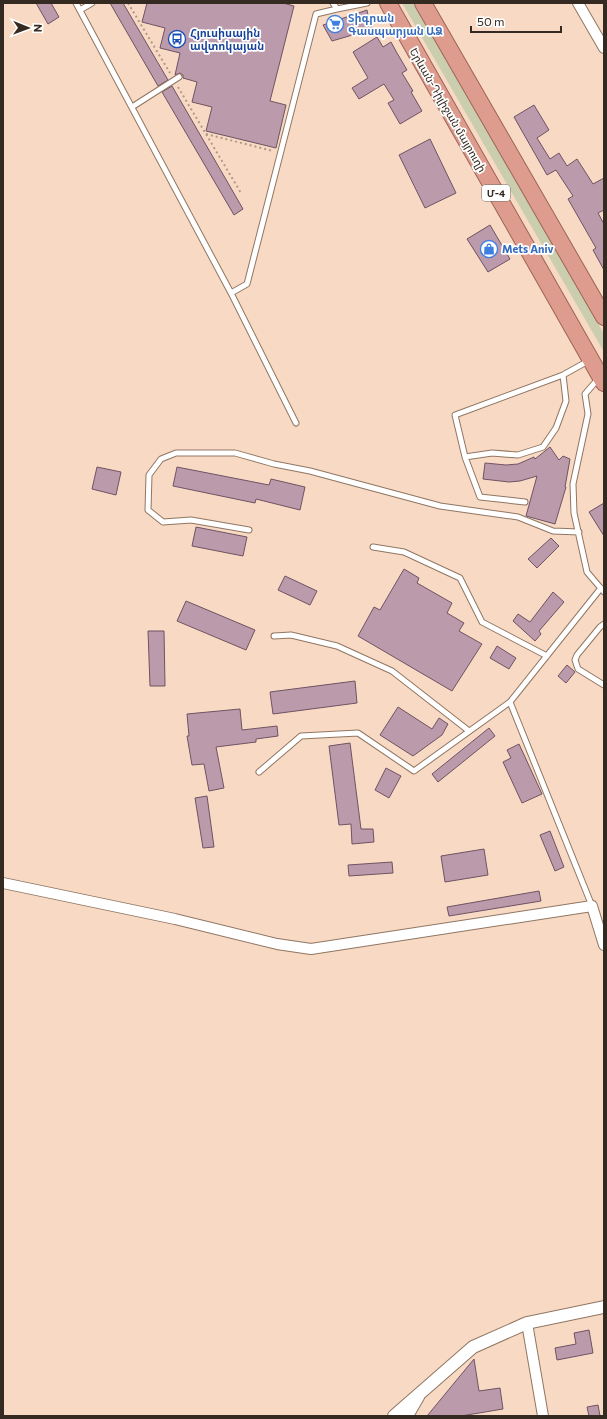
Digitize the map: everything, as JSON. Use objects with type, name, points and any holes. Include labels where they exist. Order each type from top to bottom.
[{"type":"highway","name":"Երևան-Դիլիջան մայրուղի","points":[[388,3],[602,380]]},
{"type":"highway","name":"Մ-4","points":[[423,3],[604,317]]},
{"type":"street","points":[[578,3],[604,48]]},
{"type":"street","points":[[3,883],[175,919],[277,944],[311,949],[592,906],[604,945]]},
{"type":"street","points":[[394,1416],[473,1347],[527,1323],[604,1307]]},
{"type":"street","points":[[527,1323],[543,1416]]},
{"type":"street","points":[[408,1416],[422,1391]]},
{"type":"lane","points":[[76,3],[231,293],[296,423]]},
{"type":"lane","points":[[80,10],[92,3]]},
{"type":"lane","points":[[333,3],[336,9]]},
{"type":"lane","points":[[231,293],[247,284],[316,14],[367,3]]},
{"type":"lane","points":[[132,107],[177,79]]},
{"type":"lane","points":[[525,502],[480,497],[465,457],[455,415],[563,375],[590,359]]},
{"type":"lane","points":[[465,457],[492,453],[518,455],[543,447],[556,428],[566,401],[563,375]]},
{"type":"lane","points":[[259,772],[300,736],[358,733],[414,771],[510,702],[603,590],[588,572],[574,513],[573,484],[588,414],[585,394],[602,380]]},
{"type":"lane","points":[[248,530],[191,520],[163,522],[148,510],[150,475],[161,459],[176,453],[235,453],[274,464],[310,471],[440,506],[518,517],[553,531],[578,532]]},
{"type":"lane","points":[[373,548],[404,552],[460,578],[482,622],[547,656]]},
{"type":"lane","points":[[604,624],[577,655],[575,660],[578,669],[604,685]]},
{"type":"lane","points":[[274,636],[292,635],[337,646],[392,671],[469,731]]},
{"type":"lane","points":[[510,702],[592,906]]},
{"type":"path","points":[[128,3],[177,79],[206,134],[240,193]]},
{"type":"path","points":[[206,134],[280,153]]},
{"type":"green space","points":[[402,3],[413,3],[604,334],[604,352]]},
{"type":"building","points":[[36,3],[51,3],[59,17],[48,24]]},
{"type":"building","points":[[110,3],[123,3],[168,80],[158,86]]},
{"type":"building","points":[[147,3],[283,3],[294,6],[270,101],[286,105],[276,148],[206,131],[212,107],[192,102],[197,82],[183,78],[183,75],[180,73],[175,75],[180,53],[160,48],[165,28],[142,22]]},
{"type":"building","points":[[367,10],[369,21],[373,29],[332,41],[323,25]]},
{"type":"building","points":[[377,37],[383,47],[391,42],[407,70],[402,73],[413,91],[411,92],[422,111],[400,124],[388,103],[394,100],[384,84],[359,99],[352,88],[368,78],[353,52]]},
{"type":"building","points":[[172,86],[243,209],[234,215],[162,92]]},
{"type":"building","points":[[534,105],[549,130],[537,138],[550,159],[559,153],[567,166],[577,159],[593,184],[604,178],[604,210],[598,213],[604,224],[604,270],[593,250],[596,248],[568,199],[573,196],[556,170],[547,175],[514,117]]},
{"type":"building","points":[[430,139],[456,193],[425,208],[399,155]]},
{"type":"building","points":[[490,225],[510,259],[488,272],[467,239]]},
{"type":"building","points":[[550,447],[559,460],[563,456],[570,459],[566,487],[555,524],[526,516],[537,476],[520,481],[509,482],[483,479],[485,463],[506,465],[518,464],[534,457],[535,459]]},
{"type":"building","points":[[97,467],[121,472],[116,495],[92,489]]},
{"type":"building","points":[[177,467],[269,485],[271,479],[305,487],[300,510],[256,499],[255,503],[173,486]]},
{"type":"building","points":[[604,503],[604,536],[589,512]]},
{"type":"building","points":[[196,527],[247,537],[243,556],[192,546]]},
{"type":"building","points":[[551,538],[559,546],[537,568],[528,559]]},
{"type":"building","points":[[404,569],[419,578],[417,583],[452,603],[447,613],[464,623],[459,631],[482,644],[452,691],[358,636],[374,607],[380,610]]},
{"type":"building","points":[[285,576],[317,591],[310,605],[278,590]]},
{"type":"building","points":[[553,592],[564,602],[539,631],[541,634],[535,641],[513,621],[518,614],[530,622]]},
{"type":"building","points":[[186,601],[255,630],[246,650],[177,621]]},
{"type":"building","points":[[148,631],[164,631],[165,686],[150,686]]},
{"type":"building","points":[[497,646],[516,658],[509,669],[490,658]]},
{"type":"building","points":[[567,665],[575,672],[566,683],[558,676]]},
{"type":"building","points":[[355,681],[357,703],[273,714],[270,692]]},
{"type":"building","points":[[398,707],[432,729],[439,718],[448,724],[442,735],[413,756],[380,735]]},
{"type":"building","points":[[240,709],[242,730],[277,726],[278,736],[256,739],[256,742],[216,747],[224,788],[209,791],[204,764],[192,765],[187,736],[189,736],[187,714]]},
{"type":"building","points":[[489,728],[495,736],[438,782],[432,774]]},
{"type":"building","points":[[350,743],[361,829],[373,829],[374,842],[352,844],[351,824],[339,825],[329,746]]},
{"type":"building","points":[[519,744],[542,794],[522,803],[503,762],[511,758],[507,750]]},
{"type":"building","points":[[386,768],[401,776],[389,798],[375,790]]},
{"type":"building","points":[[207,796],[214,847],[203,848],[195,798]]},
{"type":"building","points":[[550,831],[564,867],[555,871],[540,835]]},
{"type":"building","points":[[484,849],[488,875],[445,882],[441,856]]},
{"type":"building","points":[[392,862],[393,873],[349,876],[348,865]]},
{"type":"building","points":[[539,891],[541,901],[449,916],[447,907]]},
{"type":"building","points":[[589,1330],[593,1353],[557,1360],[555,1348],[576,1344],[574,1333]]},
{"type":"building","points":[[474,1359],[479,1391],[500,1388],[503,1409],[461,1416],[427,1416]]},
{"type":"building","points":[[598,1405],[600,1416],[589,1416],[587,1407]]},
{"type":"place","name":"Տիգրան Գասպարյան ԱՁ","points":[[335,24]]},
{"type":"place","name":"Հյուսիսային ավտոկայան","points":[[177,39]]},
{"type":"place","name":"Mets Aniv","points":[[489,249]]}]
